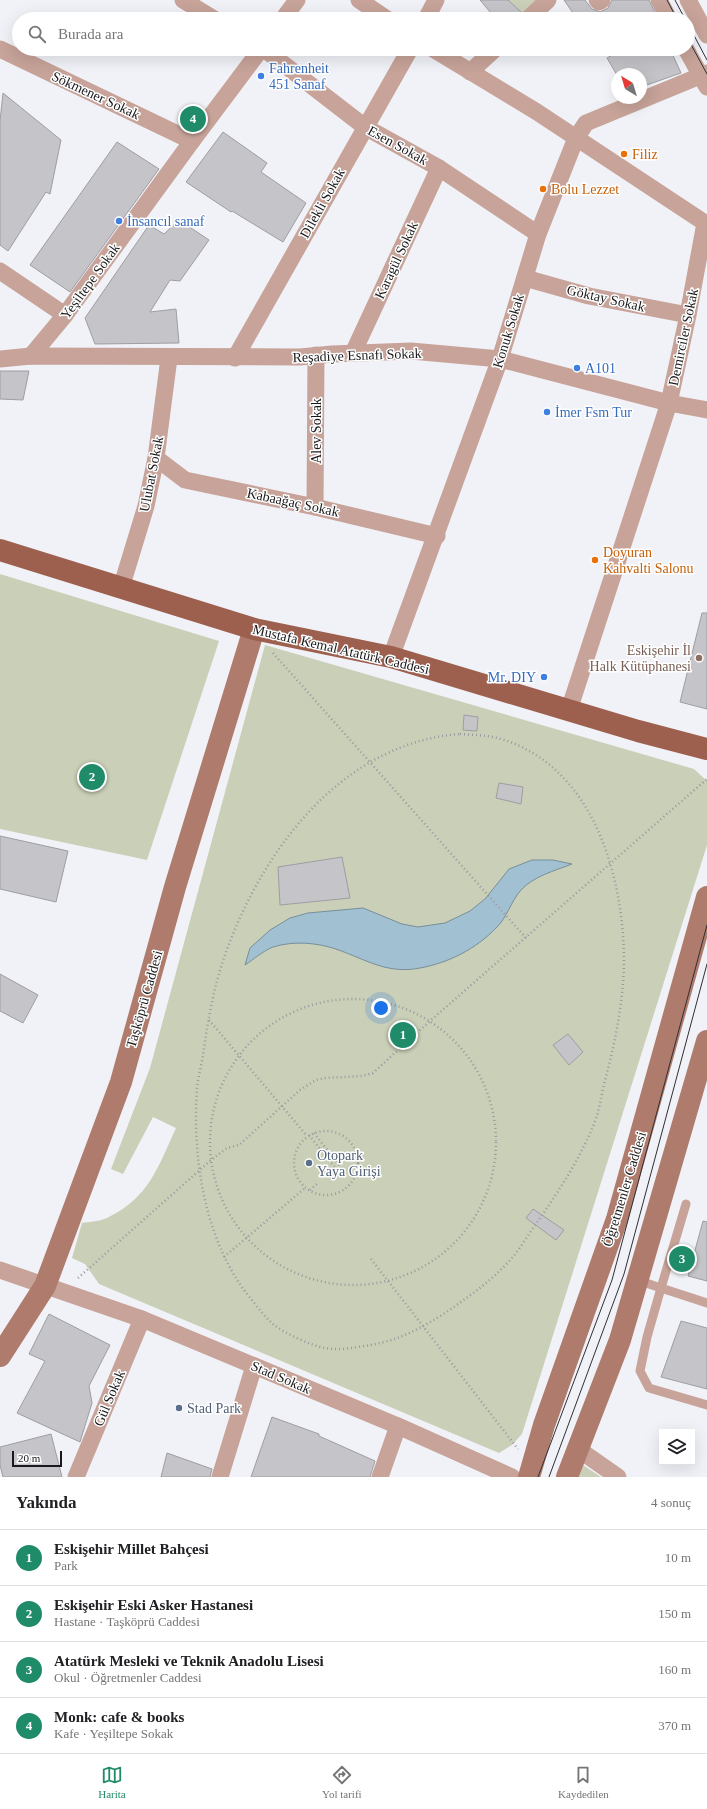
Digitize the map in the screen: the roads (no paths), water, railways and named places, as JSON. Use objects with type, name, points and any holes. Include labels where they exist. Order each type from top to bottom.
[{"type":"main road","name":"Mustafa Kemal Atatürk Caddesi","points":[[0,550],[254,629],[391,658],[569,710],[707,748]]},
{"type":"main road","name":"Taşköprü Caddesi","points":[[0,1356],[45,1286],[121,1082],[175,887],[254,629]]},
{"type":"main road","name":"Öğretmenler Caddesi","points":[[529,1477],[544,1425],[617,1219],[707,897]]},
{"type":"main road","points":[[567,1477],[620,1340],[707,1041]]},
{"type":"street","points":[[183,0],[203,12]]},
{"type":"street","points":[[288,12],[297,0]]},
{"type":"street","points":[[359,0],[376,12]]},
{"type":"street","points":[[430,12],[436,0]]},
{"type":"street","points":[[535,12],[548,0]]},
{"type":"street","points":[[597,0],[599,2],[602,0]]},
{"type":"street","points":[[659,0],[665,12]]},
{"type":"street","points":[[688,0],[695,12]]},
{"type":"street","points":[[695,13],[707,35]]},
{"type":"street","name":"Sökmener Sokak","points":[[0,49],[12,55]]},
{"type":"street","name":"Sökmener Sokak","points":[[15,56],[192,140]]},
{"type":"street","name":"Yeşiltepe Sokak","points":[[31,356],[65,315],[192,140],[257,56]]},
{"type":"street","name":"Esen Sokak","points":[[271,56],[365,127],[439,168],[538,234]]},
{"type":"street","name":"Dilekli Sokak","points":[[235,358],[406,56]]},
{"type":"street","name":"Demirciler Sokak","points":[[444,56],[537,112],[704,223],[688,315],[669,403],[569,710]]},
{"type":"street","points":[[470,72],[487,56]]},
{"type":"street","points":[[690,56],[705,79]]},
{"type":"street","name":"Konuk Sokak","points":[[391,658],[437,536],[500,359],[538,234],[576,138],[586,122],[705,79]]},
{"type":"street","name":"Karagül Sokak","points":[[353,353],[439,168]]},
{"type":"street","points":[[0,272],[65,315]]},
{"type":"street","name":"Göktay Sokak","points":[[525,278],[589,296],[688,315]]},
{"type":"street","name":"Reşadiye Esnafı Sokak","points":[[0,359],[31,356],[235,358],[411,351],[500,359],[669,403],[707,410]]},
{"type":"street","name":"Alev Sokak","points":[[315,507],[316,355]]},
{"type":"street","name":"Ulubat Sokak","points":[[121,588],[146,506],[156,458],[169,358]]},
{"type":"street","name":"Kabaağaç Sokak","points":[[156,458],[185,480],[315,507],[437,536]]},
{"type":"street","name":"Stad Sokak","points":[[0,1270],[142,1320],[398,1426],[512,1477]]},
{"type":"street","name":"Gül Sokak","points":[[76,1477],[142,1320]]},
{"type":"street","points":[[220,1477],[254,1366]]},
{"type":"street","points":[[380,1477],[398,1426]]},
{"type":"street","points":[[578,1450],[618,1477]]},
{"type":"lane","points":[[686,1204],[647,1337],[640,1371],[649,1388],[707,1405]]},
{"type":"lane","points":[[637,1280],[707,1303]]},
{"type":"water","points":[[532,860],[553,860],[572,864],[545,874],[526,885],[514,899],[500,924],[488,936],[471,949],[441,963],[420,968],[390,968],[380,966],[327,946],[300,943],[273,947],[245,965],[250,948],[270,930],[290,918],[308,913],[363,908],[402,924],[418,927],[445,923],[470,911],[485,899],[509,869]]},
{"type":"tram line","points":[[667,0],[673,12]]},
{"type":"tram line","points":[[675,0],[681,12]]},
{"type":"tram line","points":[[695,37],[707,60]]},
{"type":"tram line","points":[[695,52],[707,74]]},
{"type":"tram line","points":[[538,1477],[612,1280],[707,925]]},
{"type":"tram line","points":[[549,1477],[624,1274],[707,964]]},
{"type":"place","name":"Fahrenheit 451 Sanaf","points":[[261,76]]},
{"type":"place","name":"Monk: cafe & books","points":[[193,119]]},
{"type":"place","name":"Filiz","points":[[624,154]]},
{"type":"place","name":"Bolu Lezzet","points":[[543,189]]},
{"type":"place","name":"İnsancıl sanaf","points":[[119,221]]},
{"type":"place","name":"A101","points":[[577,368]]},
{"type":"place","name":"İmer Fsm Tur","points":[[547,412]]},
{"type":"place","name":"Doyuran Kahvalti Salonu","points":[[595,560]]},
{"type":"place","name":"Eskişehir İl Halk Kütüphanesi","points":[[699,658]]},
{"type":"place","name":"Mr. DIY","points":[[544,677]]},
{"type":"place","name":"Eskişehir Eski Asker Hastanesi","points":[[92,777]]},
{"type":"place","name":"Eskişehir Millet Bahçesi","points":[[403,1035]]},
{"type":"place","name":"Otopark Yaya Girişi","points":[[309,1163]]},
{"type":"place","name":"Atatürk Mesleki ve Teknik Anadolu Lisesi","points":[[682,1259]]},
{"type":"place","name":"Stad Park","points":[[179,1408]]}]
